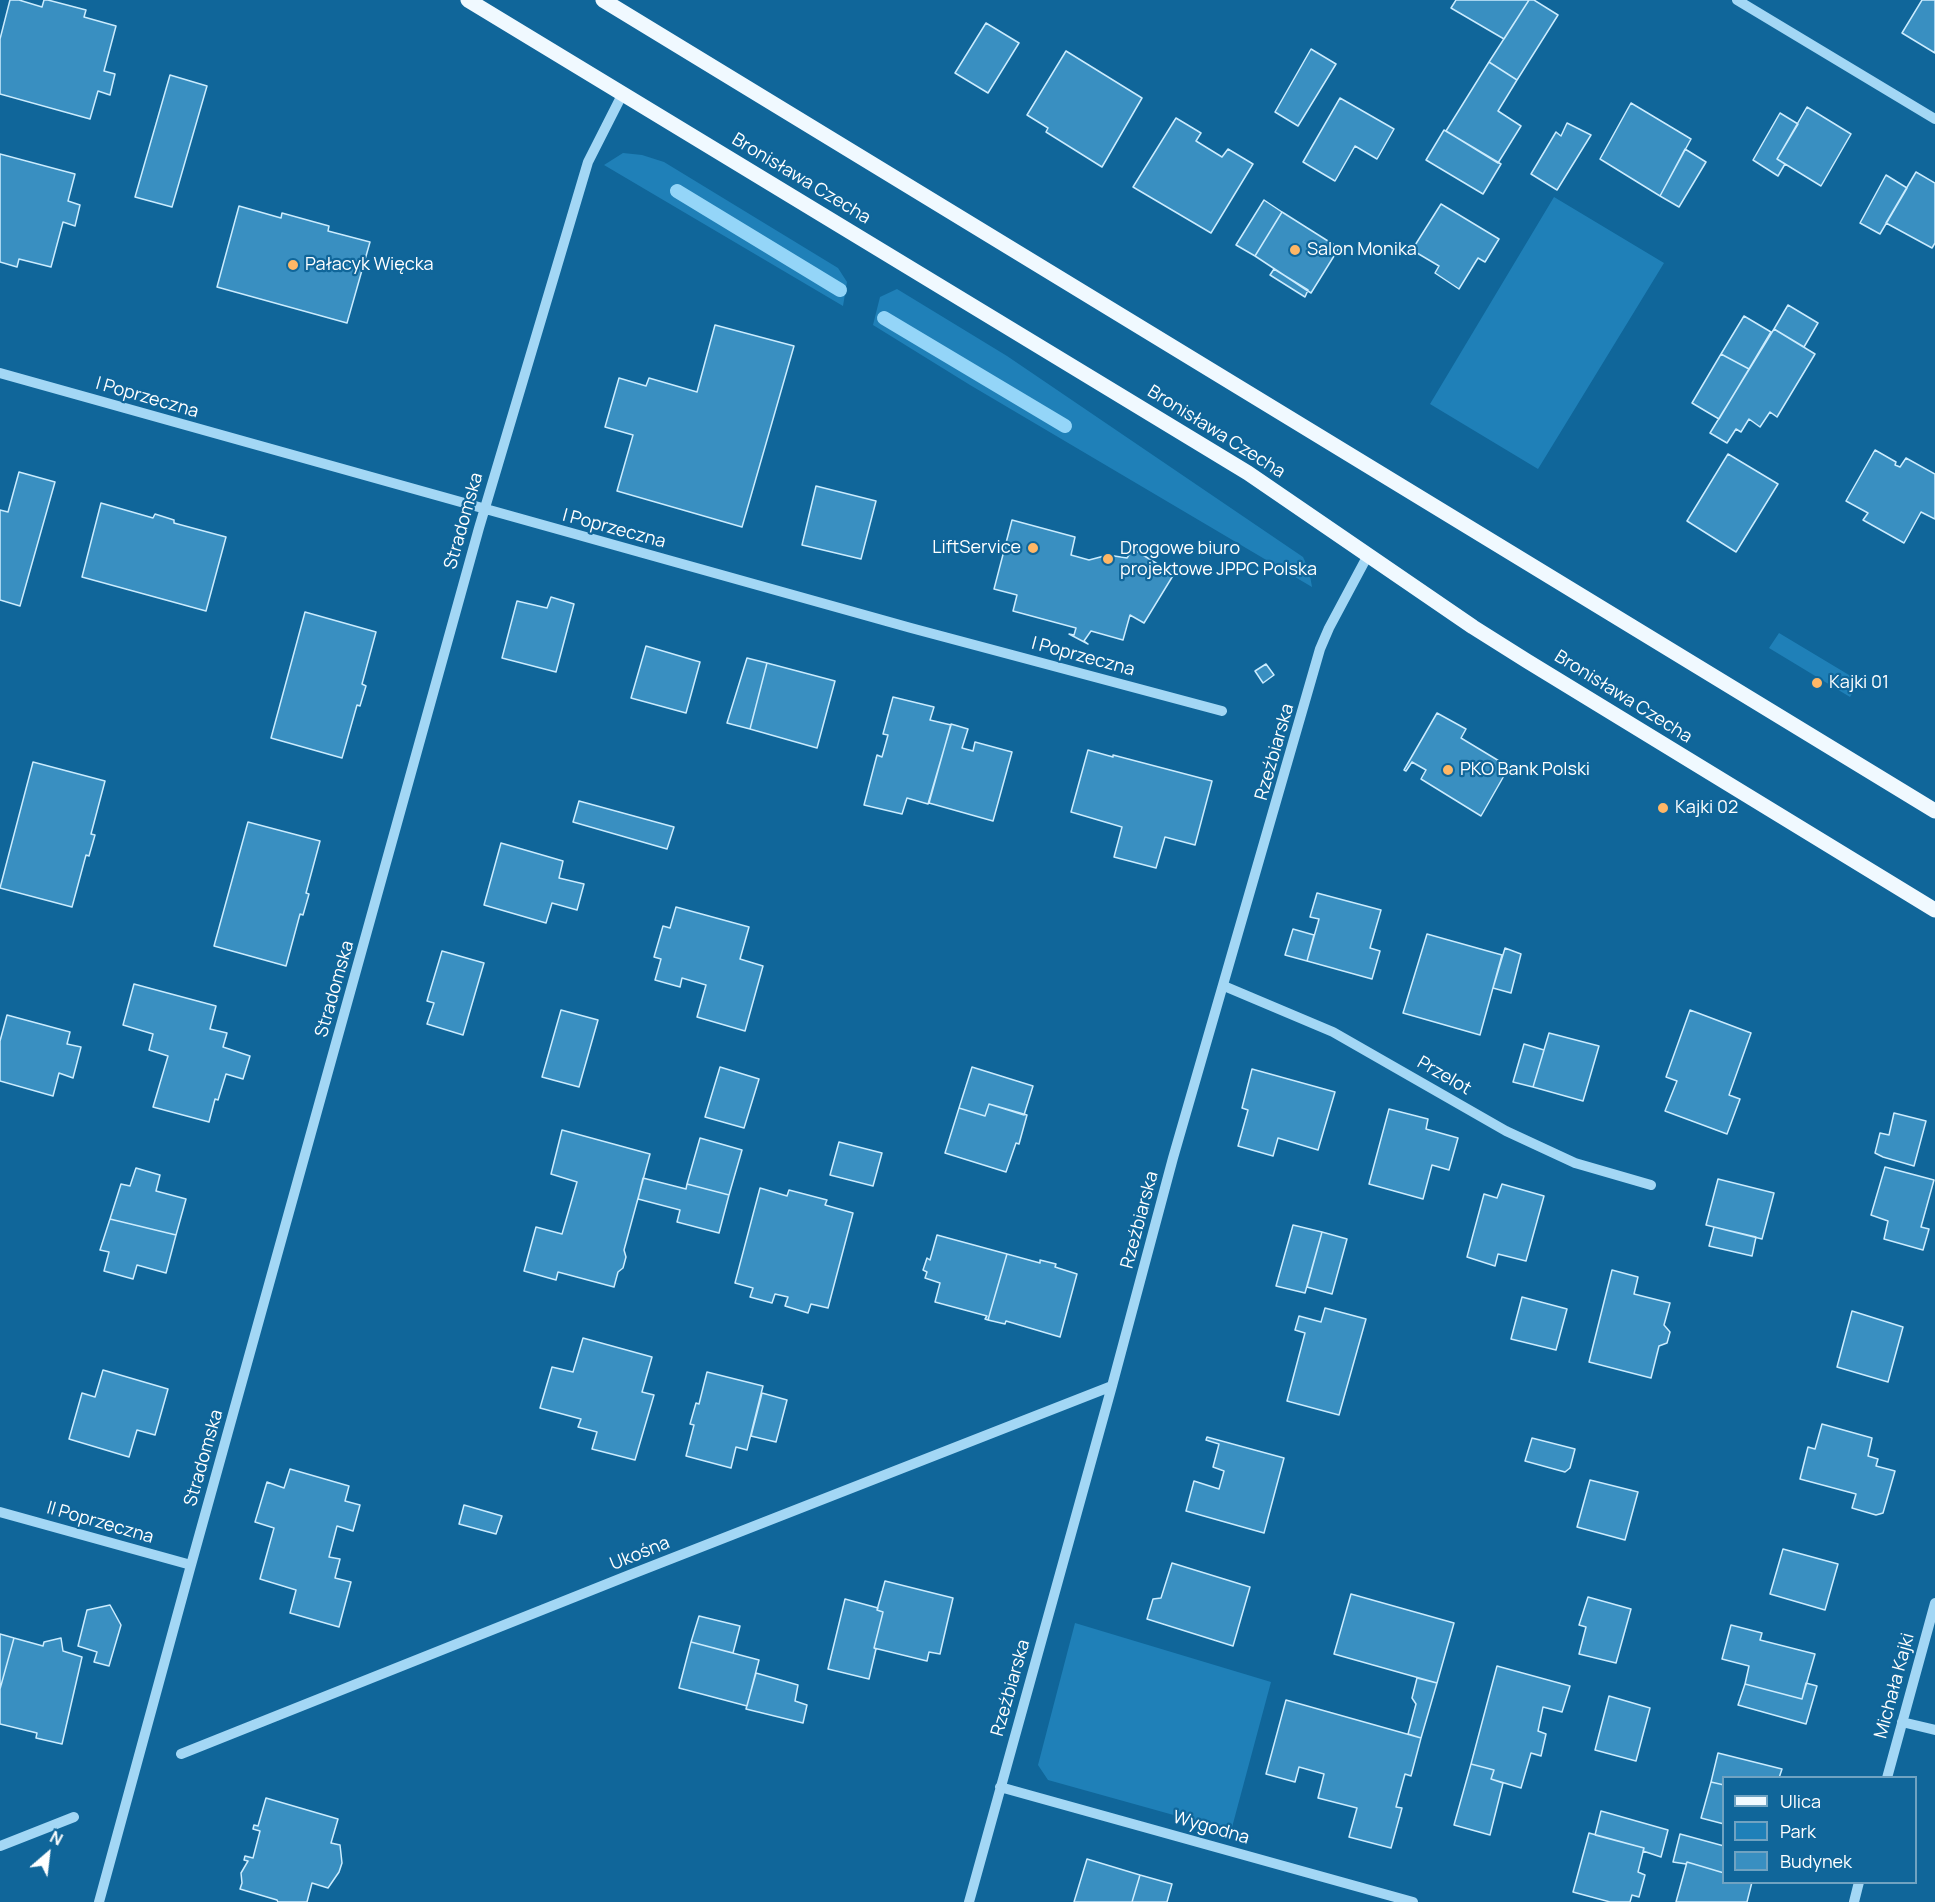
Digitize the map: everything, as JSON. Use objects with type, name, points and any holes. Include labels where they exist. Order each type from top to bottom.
[{"type":"main road","name":"Bronisława Czecha","points":[[468,0],[1238,467],[1527,661],[1935,910]]},
{"type":"main road","points":[[603,0],[1935,811]]},
{"type":"street","points":[[1737,0],[1935,119]]},
{"type":"street","name":"Stradomska","points":[[99,1902],[484,510],[588,162],[623,93]]},
{"type":"street","name":"I Poprzeczna","points":[[0,373],[922,632],[1222,711]]},
{"type":"street","name":"Rzeźbiarska","points":[[969,1902],[1173,1158],[1320,649],[1329,627],[1368,555]]},
{"type":"street","name":"Przelot","points":[[1224,986],[1333,1032],[1506,1131],[1575,1163],[1651,1185]]},
{"type":"street","name":"Ukośna","points":[[181,1754],[1112,1386]]},
{"type":"street","name":"II Poprzeczna","points":[[0,1512],[191,1565]]},
{"type":"street","name":"Michała Kajki","points":[[1888,1776],[1935,1603]]},
{"type":"street","points":[[1902,1722],[1935,1730]]},
{"type":"street","name":"Wygodna","points":[[1000,1787],[1413,1902]]},
{"type":"street","points":[[0,1846],[74,1817]]},
{"type":"street","points":[[1854,1902],[1858,1884]]},
{"type":"green space","points":[[623,153],[642,155],[664,162],[838,268],[847,282],[843,306],[604,165]]},
{"type":"green space","points":[[1554,197],[1664,263],[1538,469],[1430,404]]},
{"type":"green space","points":[[897,289],[1007,356],[1303,557],[1309,570],[1312,587],[970,385],[873,325],[880,297]]},
{"type":"green space","points":[[1779,633],[1859,681],[1850,697],[1769,648]]},
{"type":"green space","points":[[1075,1623],[1271,1682],[1231,1831],[1048,1780],[1038,1765]]},
{"type":"building","points":[[10,0],[19,0],[42,7],[44,0],[48,0],[86,10],[84,17],[116,26],[104,71],[115,74],[110,95],[98,91],[90,119],[0,94],[0,39]]},
{"type":"building","points":[[1456,0],[1529,0],[1504,39],[1451,8]]},
{"type":"building","points":[[1529,0],[1534,0],[1558,15],[1517,80],[1489,62]]},
{"type":"building","points":[[1922,0],[1935,0],[1935,53],[1902,33]]},
{"type":"building","points":[[986,23],[1019,43],[988,93],[955,73]]},
{"type":"building","points":[[1311,49],[1336,64],[1298,126],[1275,112]]},
{"type":"building","points":[[1066,51],[1142,98],[1102,167],[1046,132],[1048,128],[1027,115]]},
{"type":"building","points":[[1489,62],[1517,80],[1498,111],[1521,126],[1498,163],[1446,131]]},
{"type":"building","points":[[170,75],[207,86],[172,207],[135,197]]},
{"type":"building","points":[[1340,98],[1394,129],[1377,159],[1355,146],[1335,181],[1303,162]]},
{"type":"building","points":[[1631,103],[1691,139],[1660,196],[1600,159]]},
{"type":"building","points":[[1807,107],[1851,134],[1821,186],[1777,159]]},
{"type":"building","points":[[1780,113],[1798,124],[1777,159],[1785,164],[1778,176],[1753,160]]},
{"type":"building","points":[[1176,118],[1201,133],[1196,141],[1222,157],[1228,149],[1253,164],[1211,233],[1133,187]]},
{"type":"building","points":[[1567,123],[1591,135],[1557,190],[1531,174],[1556,132],[1561,136]]},
{"type":"building","points":[[1444,130],[1501,164],[1483,194],[1426,160]]},
{"type":"building","points":[[1685,149],[1706,162],[1679,207],[1660,196]]},
{"type":"building","points":[[0,154],[75,174],[68,201],[80,205],[75,226],[63,222],[51,267],[19,259],[17,267],[0,262]]},
{"type":"building","points":[[1916,172],[1935,183],[1935,243],[1932,248],[1886,223]]},
{"type":"building","points":[[1886,175],[1907,188],[1880,234],[1860,223]]},
{"type":"building","points":[[1264,200],[1282,212],[1255,256],[1236,245]]},
{"type":"building","points":[[1441,204],[1499,239],[1485,262],[1478,258],[1459,289],[1435,273],[1439,266],[1412,250]]},
{"type":"building","name":"Pałacyk Więcka","points":[[239,206],[281,218],[282,213],[329,226],[328,231],[370,242],[347,323],[217,287]]},
{"type":"building","points":[[1282,212],[1339,248],[1311,293],[1255,256]]},
{"type":"building","points":[[1274,269],[1308,290],[1305,297],[1270,275]]},
{"type":"building","points":[[1788,305],[1818,323],[1804,347],[1774,329]]},
{"type":"building","points":[[1744,316],[1771,332],[1749,369],[1721,354]]},
{"type":"building","points":[[715,325],[794,346],[742,527],[617,491],[633,435],[605,427],[619,378],[646,386],[649,378],[697,392]]},
{"type":"building","points":[[1774,329],[1815,354],[1777,417],[1770,412],[1760,427],[1749,419],[1741,432],[1736,429],[1727,443],[1710,433]]},
{"type":"building","points":[[1721,354],[1749,369],[1719,419],[1692,403]]},
{"type":"building","points":[[1875,450],[1896,462],[1895,465],[1900,467],[1906,458],[1935,474],[1935,519],[1921,512],[1904,543],[1863,520],[1868,513],[1846,501]]},
{"type":"building","points":[[1728,454],[1778,484],[1736,552],[1687,521]]},
{"type":"building","points":[[19,472],[55,482],[20,606],[0,600],[0,510],[8,512]]},
{"type":"building","points":[[816,486],[876,501],[861,559],[802,545]]},
{"type":"building","points":[[101,503],[153,518],[155,514],[174,520],[174,523],[226,537],[206,611],[82,577]]},
{"type":"building","points":[[1012,520],[1075,537],[1071,555],[1089,560],[1108,555],[1127,558],[1133,549],[1174,574],[1144,623],[1130,615],[1123,640],[1091,631],[1084,641],[1088,644],[1069,634],[1074,635],[1076,628],[1013,611],[1017,595],[994,589]]},
{"type":"building","points":[[551,597],[574,604],[556,672],[502,658],[517,601],[547,608]]},
{"type":"building","points":[[305,612],[376,632],[362,684],[366,686],[360,706],[357,705],[342,758],[271,738]]},
{"type":"building","points":[[646,646],[700,662],[686,713],[631,698]]},
{"type":"building","points":[[747,658],[767,663],[750,729],[727,723]]},
{"type":"building","points":[[767,663],[835,681],[817,748],[750,729]]},
{"type":"building","points":[[1266,664],[1274,675],[1263,683],[1255,671]]},
{"type":"building","points":[[893,697],[934,707],[930,720],[951,725],[928,804],[907,798],[902,814],[864,805],[877,755],[882,757],[888,735],[883,734]]},
{"type":"building","points":[[1437,713],[1466,729],[1461,738],[1509,767],[1481,816],[1421,779],[1426,770],[1412,762],[1406,771],[1404,770]]},
{"type":"building","points":[[951,724],[968,729],[962,748],[973,751],[975,742],[1012,752],[993,821],[929,803]]},
{"type":"building","points":[[1088,750],[1212,781],[1195,845],[1165,837],[1156,868],[1114,857],[1122,827],[1071,812]]},
{"type":"building","points":[[33,762],[105,781],[91,834],[95,835],[89,856],[86,855],[72,907],[0,888]]},
{"type":"building","points":[[579,801],[674,827],[667,849],[573,822]]},
{"type":"building","points":[[248,822],[320,841],[306,893],[309,894],[303,915],[300,914],[286,966],[214,946]]},
{"type":"building","points":[[501,843],[563,861],[559,878],[584,884],[577,910],[552,903],[546,923],[484,905]]},
{"type":"building","points":[[1317,893],[1381,910],[1370,948],[1380,951],[1372,979],[1307,961],[1319,919],[1310,917]]},
{"type":"building","points":[[676,907],[749,927],[740,959],[763,966],[745,1031],[697,1017],[706,985],[682,978],[680,987],[655,980],[661,959],[654,957],[663,926],[670,928]]},
{"type":"building","points":[[1293,929],[1314,935],[1307,961],[1285,955]]},
{"type":"building","points":[[1427,934],[1502,955],[1480,1035],[1403,1013]]},
{"type":"building","points":[[1505,948],[1521,954],[1511,993],[1493,988]]},
{"type":"building","points":[[442,951],[484,963],[463,1035],[427,1024],[434,1003],[427,1001]]},
{"type":"building","points":[[134,984],[216,1006],[210,1029],[227,1033],[223,1047],[250,1056],[243,1079],[226,1074],[218,1100],[215,1099],[209,1122],[153,1107],[168,1056],[149,1050],[153,1034],[123,1025]]},
{"type":"building","points":[[561,1010],[598,1020],[579,1087],[542,1077]]},
{"type":"building","points":[[1690,1010],[1751,1033],[1729,1095],[1740,1099],[1727,1134],[1665,1111],[1677,1081],[1666,1077]]},
{"type":"building","points":[[7,1015],[70,1032],[67,1044],[81,1047],[73,1078],[59,1073],[53,1096],[0,1081],[0,1041]]},
{"type":"building","points":[[1549,1033],[1599,1046],[1583,1101],[1533,1087]]},
{"type":"building","points":[[1524,1044],[1544,1050],[1533,1087],[1513,1082]]},
{"type":"building","points":[[720,1067],[759,1079],[744,1128],[705,1117]]},
{"type":"building","points":[[972,1067],[1033,1086],[1024,1115],[989,1104],[985,1116],[959,1108]]},
{"type":"building","points":[[1252,1069],[1335,1092],[1318,1150],[1278,1138],[1273,1156],[1238,1146],[1248,1110],[1242,1108]]},
{"type":"building","points":[[989,1104],[1027,1115],[1019,1144],[1016,1143],[1006,1172],[945,1153],[959,1108],[985,1116]]},
{"type":"building","points":[[1389,1109],[1428,1119],[1426,1129],[1458,1138],[1449,1170],[1432,1165],[1423,1199],[1369,1184]]},
{"type":"building","points":[[1894,1113],[1926,1121],[1914,1166],[1875,1153],[1880,1133],[1889,1135]]},
{"type":"building","points":[[562,1130],[650,1154],[624,1250],[626,1257],[623,1268],[618,1272],[614,1287],[558,1272],[556,1280],[524,1271],[536,1227],[562,1234],[577,1182],[551,1174]]},
{"type":"building","points":[[700,1138],[742,1150],[729,1195],[687,1184]]},
{"type":"building","points":[[839,1142],[882,1153],[873,1186],[830,1175]]},
{"type":"building","points":[[1885,1167],[1934,1180],[1921,1227],[1929,1229],[1923,1250],[1884,1239],[1888,1221],[1871,1215]]},
{"type":"building","points":[[136,1168],[160,1175],[156,1191],[186,1199],[176,1235],[110,1219],[121,1184],[130,1186]]},
{"type":"building","points":[[643,1178],[686,1189],[687,1184],[729,1195],[719,1233],[677,1222],[680,1210],[638,1199]]},
{"type":"building","points":[[1718,1179],[1774,1193],[1762,1239],[1706,1225]]},
{"type":"building","points":[[1502,1184],[1544,1196],[1526,1261],[1498,1254],[1495,1266],[1467,1257],[1484,1194],[1497,1198]]},
{"type":"building","points":[[760,1188],[787,1196],[789,1190],[827,1200],[825,1205],[853,1213],[828,1308],[811,1304],[808,1313],[785,1306],[788,1297],[775,1294],[772,1303],[750,1297],[753,1288],[735,1283]]},
{"type":"building","points":[[110,1219],[176,1235],[166,1273],[137,1265],[133,1279],[104,1271],[109,1252],[100,1250]]},
{"type":"building","points":[[1293,1225],[1322,1232],[1305,1293],[1276,1286]]},
{"type":"building","points":[[1714,1227],[1756,1237],[1752,1256],[1709,1246]]},
{"type":"building","points":[[1322,1232],[1347,1239],[1332,1294],[1307,1287]]},
{"type":"building","points":[[937,1235],[1007,1254],[988,1320],[985,1319],[987,1316],[935,1302],[940,1283],[925,1278],[927,1272],[923,1270],[927,1258],[930,1260]]},
{"type":"building","points":[[1007,1254],[1040,1263],[1040,1260],[1056,1264],[1055,1267],[1077,1274],[1060,1337],[1006,1321],[1005,1324],[988,1320]]},
{"type":"building","points":[[1612,1270],[1638,1277],[1634,1294],[1670,1303],[1664,1325],[1670,1332],[1667,1343],[1659,1346],[1651,1378],[1589,1362]]},
{"type":"building","points":[[1522,1297],[1567,1309],[1556,1350],[1511,1339]]},
{"type":"building","points":[[1325,1308],[1366,1319],[1339,1415],[1287,1401],[1305,1333],[1295,1330],[1299,1316],[1321,1322]]},
{"type":"building","points":[[1852,1311],[1903,1327],[1888,1382],[1837,1367]]},
{"type":"building","points":[[583,1338],[652,1357],[642,1392],[654,1395],[635,1460],[592,1449],[597,1432],[578,1427],[581,1419],[540,1408],[552,1367],[573,1372]]},
{"type":"building","points":[[103,1370],[168,1389],[155,1435],[137,1430],[129,1457],[69,1439],[82,1393],[95,1397]]},
{"type":"building","points":[[707,1372],[763,1386],[747,1450],[736,1447],[731,1468],[686,1456],[694,1425],[690,1424],[696,1403],[699,1404]]},
{"type":"building","points":[[762,1393],[787,1400],[776,1442],[751,1436]]},
{"type":"building","points":[[1822,1424],[1872,1438],[1868,1456],[1878,1459],[1876,1466],[1895,1471],[1883,1513],[1876,1515],[1852,1508],[1856,1494],[1800,1479],[1808,1447],[1815,1449]]},
{"type":"building","points":[[1207,1437],[1284,1458],[1264,1533],[1186,1511],[1194,1481],[1219,1489],[1224,1471],[1213,1467],[1219,1444],[1206,1440]]},
{"type":"building","points":[[1532,1438],[1575,1449],[1570,1468],[1565,1472],[1525,1461]]},
{"type":"building","points":[[290,1469],[349,1486],[345,1501],[360,1505],[353,1531],[337,1526],[329,1557],[340,1559],[335,1578],[351,1582],[339,1627],[290,1613],[296,1590],[260,1579],[274,1528],[255,1522],[267,1482],[284,1488]]},
{"type":"building","points":[[1590,1480],[1638,1492],[1625,1540],[1577,1527]]},
{"type":"building","points":[[464,1505],[502,1516],[496,1534],[459,1524]]},
{"type":"building","points":[[1783,1549],[1838,1564],[1825,1610],[1770,1594]]},
{"type":"building","points":[[1172,1563],[1250,1587],[1233,1646],[1147,1619],[1153,1599],[1161,1598]]},
{"type":"building","points":[[885,1581],[953,1598],[940,1654],[929,1652],[927,1661],[874,1648],[883,1612],[877,1610]]},
{"type":"building","points":[[1351,1594],[1454,1623],[1437,1683],[1334,1654]]},
{"type":"building","points":[[1588,1597],[1631,1609],[1616,1663],[1579,1654],[1586,1627],[1579,1625]]},
{"type":"building","points":[[845,1599],[878,1608],[877,1610],[883,1612],[869,1679],[828,1669]]},
{"type":"building","points":[[110,1605],[121,1625],[109,1666],[94,1662],[97,1652],[78,1646],[87,1610]]},
{"type":"building","points":[[699,1616],[740,1626],[733,1653],[691,1642]]},
{"type":"building","points":[[1731,1625],[1762,1633],[1760,1640],[1815,1654],[1802,1699],[1745,1684],[1749,1666],[1722,1659]]},
{"type":"building","points":[[0,1634],[14,1638],[0,1689]]},
{"type":"building","points":[[14,1638],[43,1646],[44,1642],[61,1638],[63,1651],[82,1657],[62,1744],[36,1738],[37,1733],[0,1724],[0,1689]]},
{"type":"building","points":[[691,1642],[759,1660],[747,1706],[679,1688]]},
{"type":"building","points":[[1497,1666],[1570,1686],[1562,1712],[1543,1707],[1538,1731],[1546,1734],[1541,1756],[1531,1753],[1521,1788],[1491,1779],[1494,1770],[1471,1764]]},
{"type":"building","points":[[756,1673],[798,1685],[795,1701],[807,1705],[803,1723],[746,1709]]},
{"type":"building","points":[[1417,1678],[1437,1683],[1421,1738],[1408,1734],[1416,1704],[1412,1698]]},
{"type":"building","points":[[1806,1683],[1817,1686],[1806,1724],[1738,1705],[1745,1684],[1802,1699]]},
{"type":"building","points":[[1609,1696],[1650,1708],[1636,1761],[1595,1750]]},
{"type":"building","points":[[1286,1700],[1421,1738],[1411,1776],[1405,1774],[1396,1807],[1402,1808],[1391,1848],[1349,1837],[1357,1808],[1318,1798],[1324,1774],[1299,1767],[1295,1782],[1266,1774]]},
{"type":"building","points":[[1718,1753],[1782,1769],[1780,1776],[1722,1776],[1722,1785],[1711,1782]]},
{"type":"building","points":[[1471,1764],[1494,1770],[1491,1779],[1503,1783],[1490,1835],[1454,1825]]},
{"type":"building","points":[[1711,1782],[1722,1785],[1722,1823],[1701,1818]]},
{"type":"building","points":[[266,1798],[338,1819],[331,1843],[340,1845],[342,1863],[339,1872],[328,1888],[312,1883],[307,1902],[278,1902],[240,1889],[241,1873],[248,1861],[244,1860],[245,1856],[253,1858],[260,1831],[253,1829],[254,1825],[258,1826]]},
{"type":"building","points":[[1601,1811],[1668,1830],[1661,1857],[1643,1851],[1644,1848],[1595,1835]]},
{"type":"building","points":[[1589,1833],[1644,1848],[1638,1872],[1645,1875],[1639,1897],[1632,1895],[1630,1902],[1610,1902],[1573,1892]]},
{"type":"building","points":[[1680,1834],[1722,1845],[1722,1872],[1687,1862],[1686,1864],[1673,1862]]},
{"type":"building","points":[[1087,1859],[1140,1875],[1132,1902],[1074,1902]]},
{"type":"building","points":[[1687,1862],[1722,1872],[1722,1884],[1752,1884],[1747,1902],[1676,1902]]},
{"type":"building","points":[[1140,1875],[1172,1884],[1167,1902],[1132,1902]]},
{"type":"waterway","points":[[677,191],[840,290]]},
{"type":"waterway","points":[[884,318],[1065,426]]},
{"type":"place","name":"Salon Monika","points":[[1295,250]]},
{"type":"place","name":"Pałacyk Więcka","points":[[293,265]]},
{"type":"place","name":"LiftService","points":[[1033,548]]},
{"type":"place","name":"Drogowe biuro projektowe JPPC Polska","points":[[1108,559]]},
{"type":"place","name":"Kajki 01","points":[[1817,683]]},
{"type":"place","name":"PKO Bank Polski","points":[[1448,770]]},
{"type":"place","name":"Kajki 02","points":[[1663,808]]}]
